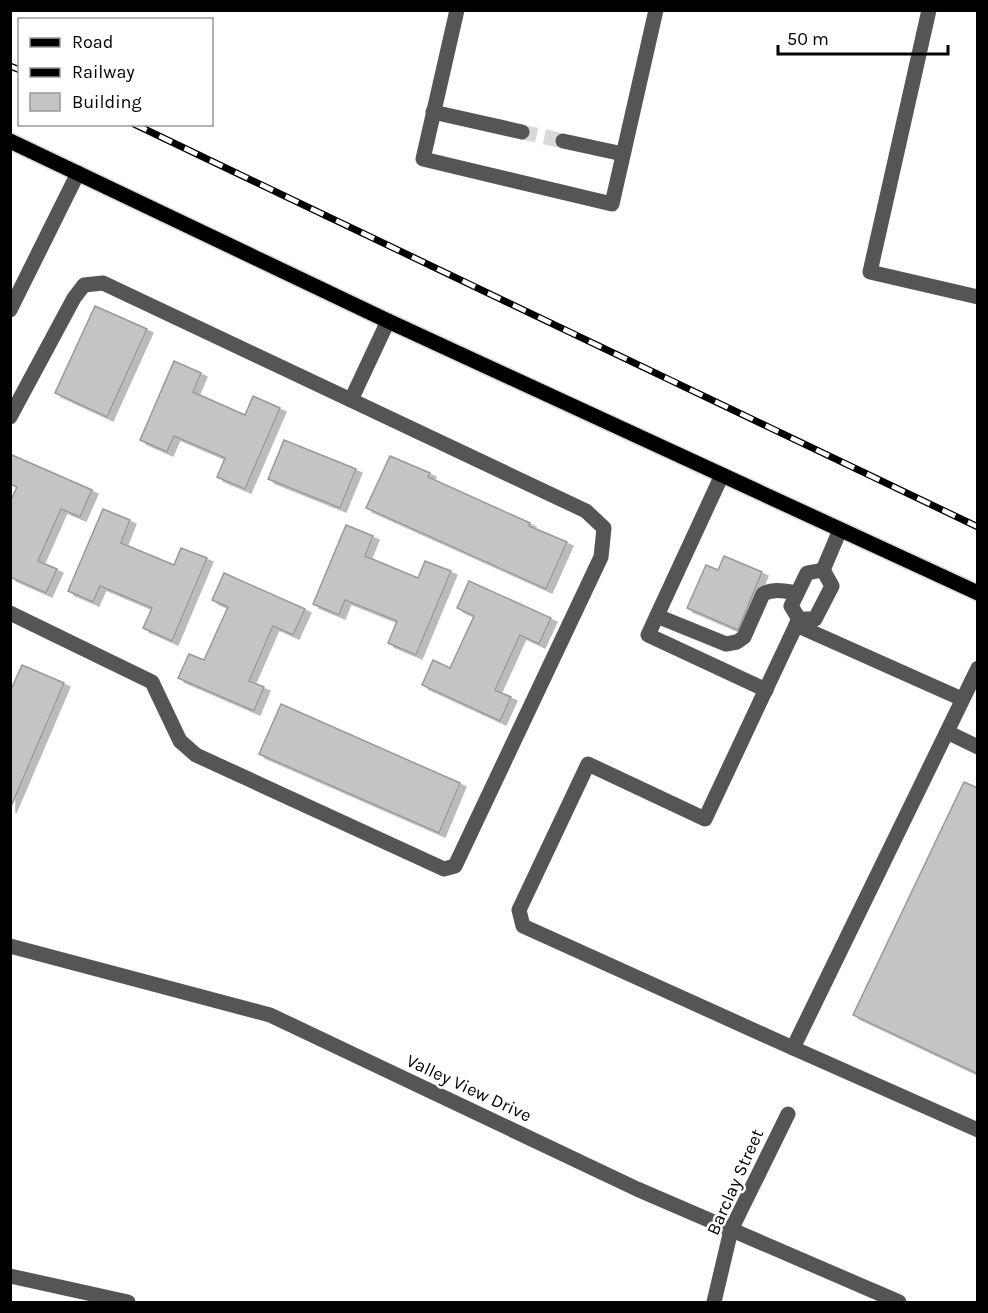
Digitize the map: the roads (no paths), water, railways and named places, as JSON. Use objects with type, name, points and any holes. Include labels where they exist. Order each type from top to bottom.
[{"type":"main road","points":[[10,141],[388,321],[978,593]]},
{"type":"street","points":[[457,10],[423,159],[612,204],[656,10]]},
{"type":"street","points":[[929,10],[870,272],[978,297]]},
{"type":"street","points":[[434,112],[522,132]]},
{"type":"street","points":[[563,141],[623,154]]},
{"type":"street","points":[[10,310],[78,173]]},
{"type":"street","points":[[10,417],[74,297],[84,285],[103,283],[586,511],[604,528],[601,557],[455,866],[444,869],[196,755],[180,741],[152,682],[10,613]]},
{"type":"street","points":[[351,400],[388,321]]},
{"type":"street","points":[[722,475],[648,635],[766,690]]},
{"type":"street","points":[[823,570],[840,530]]},
{"type":"street","points":[[823,570],[807,573],[791,606],[797,622],[962,699]]},
{"type":"street","points":[[797,622],[815,619],[832,586],[823,570]]},
{"type":"street","points":[[657,616],[726,644],[744,637],[763,594],[769,590],[797,593]]},
{"type":"street","points":[[797,622],[705,819],[588,764],[519,910],[520,918],[523,926],[978,1130]]},
{"type":"street","points":[[793,1048],[978,668]]},
{"type":"street","points":[[947,732],[978,747]]},
{"type":"street","name":"Valley View Drive","points":[[10,946],[270,1015],[637,1189],[899,1302]]},
{"type":"street","name":"Barclay Street","points":[[714,1302],[731,1230],[788,1114]]},
{"type":"street","points":[[10,1276],[128,1302]]},
{"type":"tunnel","points":[[522,132],[563,141]]},
{"type":"railway","points":[[10,66],[18,69]]},
{"type":"railway","points":[[138,126],[978,527]]}]
